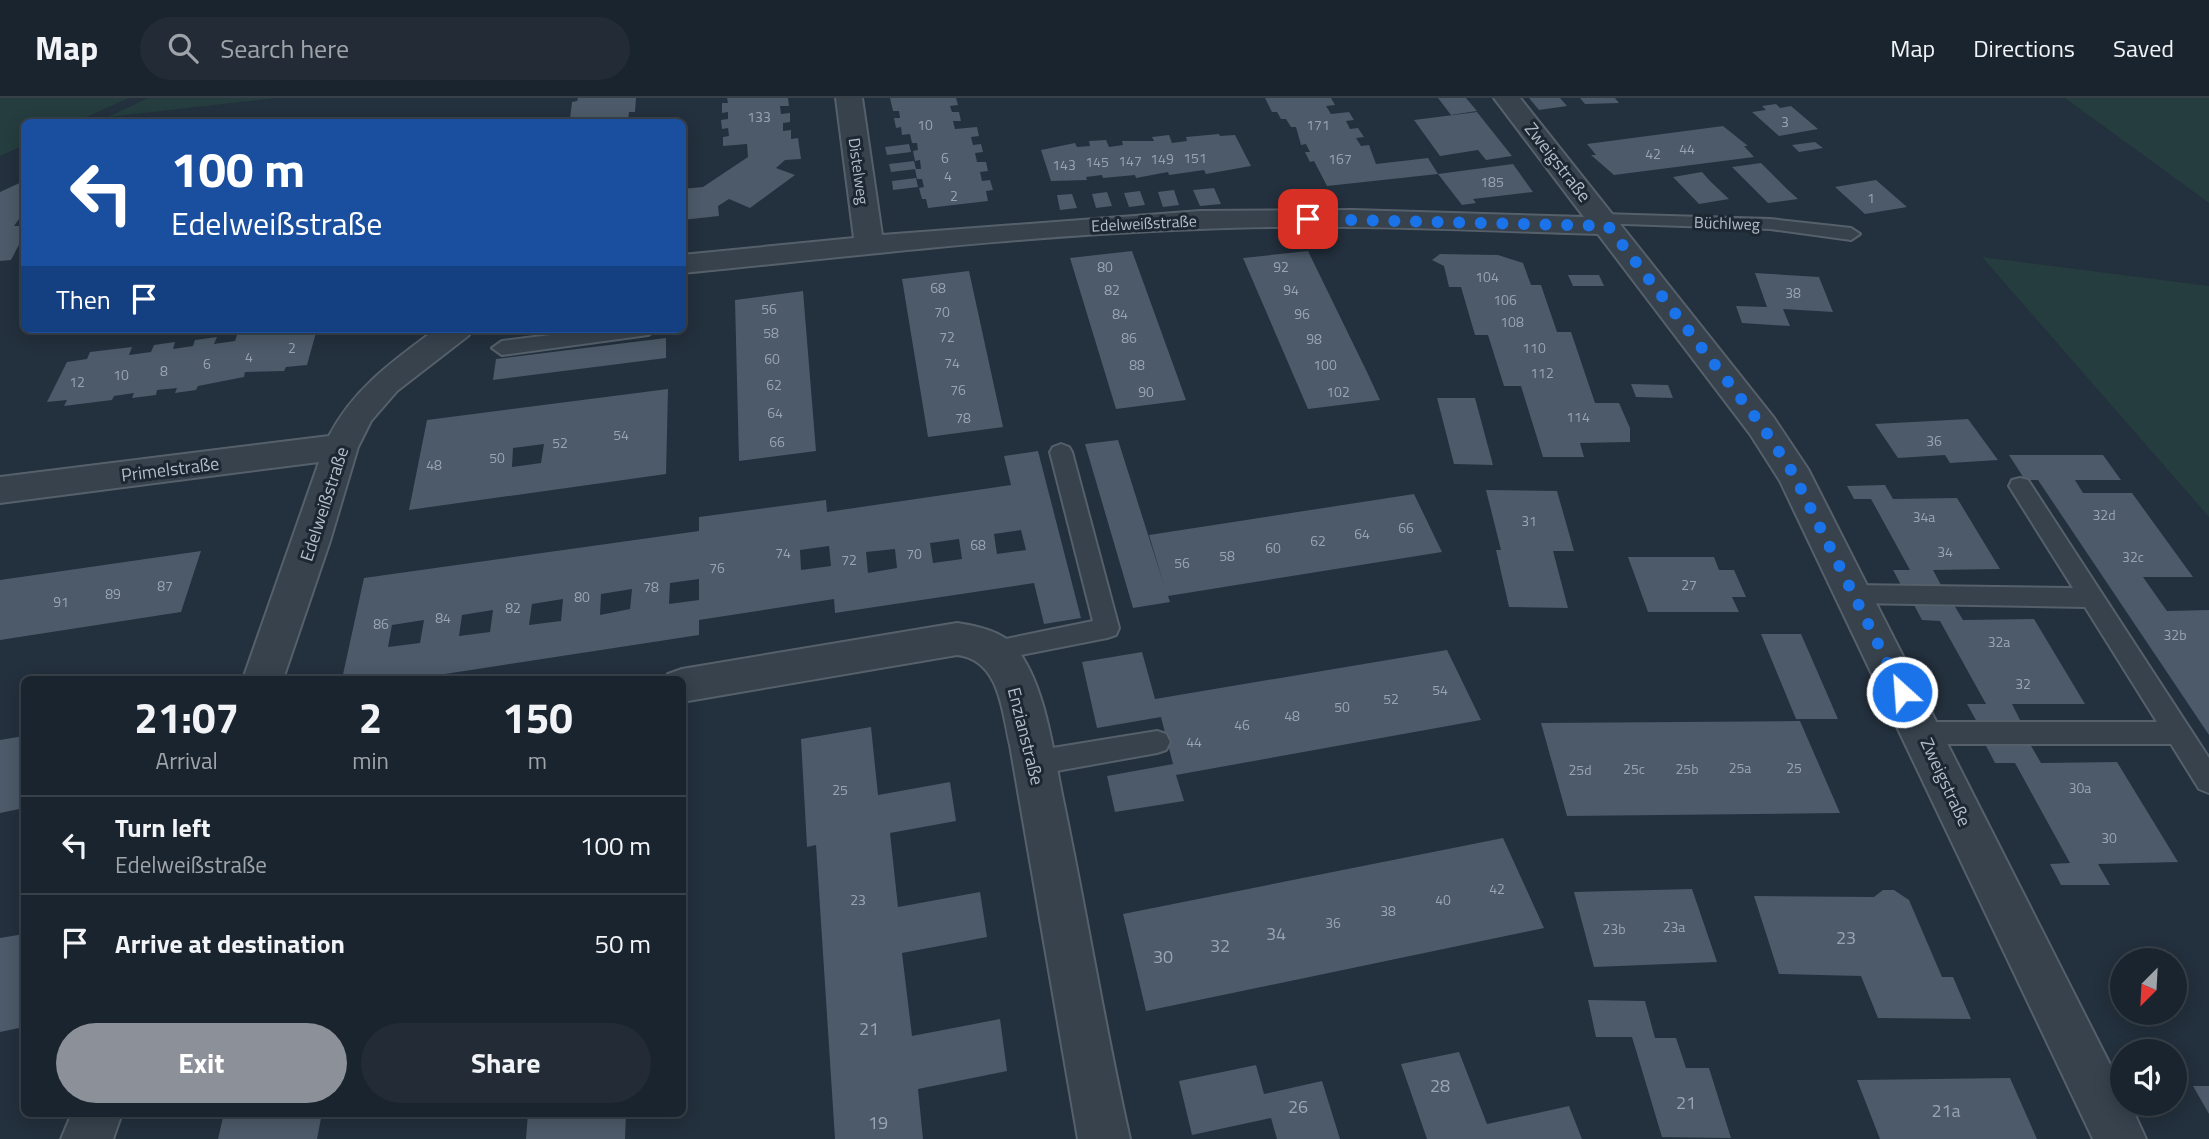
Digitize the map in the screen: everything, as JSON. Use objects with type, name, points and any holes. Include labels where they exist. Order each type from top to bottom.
[{"type":"street","name":"Distelweg","points":[[849,98],[869,243]]},
{"type":"street","name":"Zweigstraße","points":[[1507,98],[1762,426],[1796,478],[2120,1139]]},
{"type":"street","name":"Edelweißstraße","points":[[686,264],[869,243],[1040,228],[1202,220],[1334,218],[1605,223]]},
{"type":"street","name":"Edelweißstraße","points":[[264,676],[312,541],[341,447],[357,415],[385,383],[452,333]]},
{"type":"street","name":"Primelstraße","points":[[0,491],[341,447]]},
{"type":"street","points":[[686,685],[957,639],[976,641],[995,650]]},
{"type":"street","name":"Enzianstraße","points":[[995,650],[1007,666],[1034,763],[1104,1139]]},
{"type":"street","points":[[87,1139],[95,1117]]},
{"type":"lane","name":"Büchlweg","points":[[1605,223],[1770,224],[1851,234]]},
{"type":"lane","points":[[502,348],[617,333]]},
{"type":"lane","points":[[995,650],[1107,628],[1061,452]]},
{"type":"lane","points":[[2020,486],[2209,781]]},
{"type":"lane","points":[[1854,594],[2094,598]]},
{"type":"lane","points":[[1923,733],[2178,733]]},
{"type":"lane","points":[[1034,763],[1157,742]]},
{"type":"green space","points":[[0,98],[129,98],[82,119],[21,119],[21,146],[0,156]]},
{"type":"green space","points":[[148,98],[276,98],[108,117]]},
{"type":"green space","points":[[2065,98],[2209,98],[2209,203]]},
{"type":"green space","points":[[1982,257],[2209,286],[2209,517]]},
{"type":"building","points":[[578,98],[636,98],[635,112],[629,112],[628,119],[570,119],[572,102]]},
{"type":"building","points":[[727,98],[788,98],[789,106],[780,106],[781,114],[790,113],[790,122],[783,123],[783,131],[791,130],[791,139],[798,138],[801,159],[785,160],[776,168],[795,175],[750,208],[729,199],[718,206],[719,216],[686,220],[686,189],[703,187],[748,157],[747,144],[723,146],[723,137],[729,136],[728,128],[722,129],[721,120],[728,119],[728,112],[722,113],[722,103],[728,103]]},
{"type":"building","points":[[890,98],[956,98],[958,105],[950,106],[952,112],[959,112],[961,121],[953,121],[955,129],[977,127],[979,136],[971,137],[973,145],[981,144],[983,152],[975,153],[977,162],[986,162],[988,171],[980,172],[982,181],[990,180],[993,190],[986,191],[988,201],[928,208],[919,188],[924,187],[922,179],[917,179],[915,169],[921,169],[920,160],[915,161],[913,151],[918,150],[917,143],[912,143],[910,134],[902,135],[901,127],[896,128],[894,118],[900,118],[899,111],[893,111]]},
{"type":"building","points":[[1265,98],[1331,98],[1335,105],[1326,106],[1331,114],[1349,112],[1354,120],[1346,121],[1350,129],[1358,128],[1364,137],[1356,138],[1361,146],[1369,145],[1376,164],[1428,158],[1438,174],[1327,186],[1314,161],[1310,162],[1305,152],[1310,152],[1306,144],[1301,145],[1296,127],[1291,127],[1277,112],[1272,112]]},
{"type":"building","points":[[1438,98],[1466,98],[1477,111],[1451,115]]},
{"type":"building","points":[[1529,98],[1560,98],[1567,106],[1539,110]]},
{"type":"building","points":[[1580,98],[1615,98],[1619,103],[1585,104]]},
{"type":"building","points":[[1776,104],[1780,108],[1791,106],[1818,129],[1779,136],[1752,112],[1766,110],[1762,106]]},
{"type":"building","points":[[1477,112],[1512,156],[1486,160],[1478,150],[1440,156],[1414,120]]},
{"type":"building","points":[[1723,126],[1748,146],[1744,146],[1754,157],[1614,175],[1591,155],[1596,155],[1587,144]]},
{"type":"building","points":[[1169,135],[1172,143],[1187,141],[1186,137],[1235,135],[1251,166],[1206,174],[1204,170],[1169,175],[1168,172],[1136,178],[1135,175],[1103,178],[1102,175],[1086,177],[1087,180],[1051,181],[1041,150],[1075,143],[1077,147],[1090,146],[1089,141],[1106,140],[1109,147],[1123,145],[1122,141],[1154,141],[1152,137]]},
{"type":"building","points":[[1815,142],[1823,148],[1799,152],[1792,145]]},
{"type":"building","points":[[909,144],[911,152],[887,155],[885,147]]},
{"type":"building","points":[[914,161],[916,169],[891,172],[889,164]]},
{"type":"building","points":[[1761,163],[1798,199],[1768,203],[1732,167]]},
{"type":"building","points":[[1513,164],[1533,192],[1473,199],[1476,203],[1462,205],[1438,174]]},
{"type":"building","points":[[1702,172],[1729,199],[1699,204],[1673,177]]},
{"type":"building","points":[[916,178],[918,187],[893,190],[892,181]]},
{"type":"building","points":[[1876,180],[1907,207],[1865,214],[1835,187]]},
{"type":"building","points":[[21,182],[21,216],[14,226],[21,226],[21,241],[11,260],[0,261],[0,192]]},
{"type":"building","points":[[1214,188],[1221,204],[1200,206],[1193,190]]},
{"type":"building","points":[[1174,190],[1179,205],[1163,207],[1158,192]]},
{"type":"building","points":[[1140,191],[1145,205],[1129,207],[1124,193]]},
{"type":"building","points":[[1107,192],[1112,206],[1096,208],[1092,194]]},
{"type":"building","points":[[1072,194],[1077,208],[1060,210],[1057,195]]},
{"type":"building","points":[[1132,251],[1186,400],[1116,409],[1070,258]]},
{"type":"building","points":[[1308,251],[1380,400],[1308,409],[1243,258]]},
{"type":"building","points":[[1440,254],[1498,255],[1523,263],[1531,285],[1541,285],[1557,332],[1571,332],[1595,403],[1619,403],[1630,428],[1630,442],[1580,443],[1584,457],[1543,457],[1521,386],[1504,386],[1488,335],[1475,335],[1461,287],[1449,287],[1444,266],[1432,260]]},
{"type":"building","points":[[969,271],[1003,427],[928,437],[902,279]]},
{"type":"building","points":[[1755,273],[1819,277],[1833,312],[1783,309],[1790,326],[1742,323],[1736,306],[1767,307]]},
{"type":"building","points":[[1568,275],[1599,275],[1604,286],[1573,286]]},
{"type":"building","points":[[803,291],[816,451],[739,461],[735,300]]},
{"type":"building","points":[[238,333],[316,333],[307,365],[286,367],[284,371],[245,372],[244,377],[175,393],[177,388],[157,390],[156,395],[132,398],[134,393],[114,396],[112,400],[64,406],[67,400],[47,402],[67,362],[87,359],[90,352],[132,347],[129,355],[151,352],[154,345],[175,342],[173,349],[193,346],[195,340],[217,337],[214,344],[235,341]]},
{"type":"building","points":[[666,338],[666,358],[493,380],[496,359]]},
{"type":"building","points":[[1631,384],[1668,385],[1673,398],[1636,397]]},
{"type":"building","points":[[668,389],[666,474],[409,510],[427,420]],"holes":[[[544,444],[541,463],[512,467],[513,448]]]},
{"type":"building","points":[[1437,398],[1475,398],[1493,465],[1454,464]]},
{"type":"building","points":[[1968,419],[1998,460],[1950,463],[1945,455],[1898,458],[1875,424]]},
{"type":"building","points":[[1118,440],[1164,585],[1149,535],[1414,494],[1442,552],[1168,596],[1170,602],[1133,608],[1085,444]]},
{"type":"building","points":[[1038,451],[1081,618],[1044,624],[1034,583],[835,613],[834,599],[699,620],[699,635],[432,676],[343,676],[364,578],[699,531],[699,517],[826,500],[827,512],[1011,485],[1004,456]],"holes":[[[1021,530],[1026,550],[997,554],[994,534]],[[959,539],[962,559],[933,563],[930,543]],[[829,546],[831,566],[801,570],[800,550]],[[895,549],[897,568],[868,573],[866,552]],[[699,579],[699,600],[669,604],[670,583]],[[632,589],[630,609],[600,615],[601,594]],[[563,599],[561,621],[529,625],[532,604]],[[493,610],[490,632],[459,636],[462,615]],[[424,620],[420,643],[388,647],[392,625]]]},
{"type":"building","points":[[2009,455],[2103,455],[2121,480],[2075,480],[2083,493],[2132,493],[2193,577],[2143,577],[2167,611],[2209,610],[2209,735],[2038,480],[2025,480]]},
{"type":"building","points":[[1885,485],[1893,499],[1957,498],[2000,569],[1933,570],[1941,585],[1901,585],[1893,570],[1910,570],[1871,499],[1854,499],[1847,486]]},
{"type":"building","points":[[1486,490],[1557,491],[1574,551],[1553,551],[1568,608],[1509,607],[1496,550],[1501,550]]},
{"type":"building","points":[[201,551],[181,612],[0,640],[0,580]]},
{"type":"building","points":[[1628,557],[1714,557],[1719,570],[1734,570],[1746,597],[1732,597],[1739,612],[1648,612]]},
{"type":"building","points":[[1914,605],[1954,605],[1963,620],[2034,619],[2085,704],[2012,704],[2021,722],[1977,722],[1967,704],[1986,704],[1940,621],[1922,620]]},
{"type":"building","points":[[1761,634],[1801,634],[1838,719],[1796,719]]},
{"type":"building","points":[[1447,650],[1481,720],[1176,775],[1184,801],[1115,812],[1107,776],[1173,764],[1161,717],[1097,728],[1082,662],[1142,652],[1155,699]]},
{"type":"building","points":[[1800,721],[1840,813],[1567,816],[1541,723]]},
{"type":"building","points":[[871,727],[878,795],[950,782],[956,821],[890,833],[898,907],[980,892],[987,937],[902,953],[912,1036],[1000,1019],[1007,1071],[918,1089],[923,1139],[835,1139],[816,845],[807,847],[801,739]]},
{"type":"building","points":[[21,736],[21,809],[0,813],[0,740]]},
{"type":"building","points":[[1985,744],[2030,744],[2041,763],[2117,762],[2178,862],[2098,864],[2110,885],[2061,885],[2050,864],[2070,863],[2015,763],[1995,763]]},
{"type":"building","points":[[1503,838],[1544,928],[1146,1011],[1123,914]]},
{"type":"building","points":[[1692,889],[1717,962],[1594,967],[1574,892]]},
{"type":"building","points":[[1883,890],[1894,890],[1909,900],[1942,977],[1953,977],[1971,1019],[1878,1018],[1861,976],[1779,974],[1754,896],[1874,897]]},
{"type":"building","points":[[21,934],[21,1028],[0,1032],[0,938]]},
{"type":"building","points":[[1588,1000],[1645,1001],[1655,1038],[1676,1038],[1686,1068],[1709,1068],[1731,1138],[1662,1137],[1632,1037],[1596,1037]]},
{"type":"building","points":[[1459,1052],[1487,1124],[1569,1106],[1582,1139],[1427,1139],[1401,1064]]},
{"type":"building","points":[[1256,1065],[1264,1094],[1322,1081],[1340,1139],[1277,1139],[1271,1118],[1192,1135],[1179,1081]]},
{"type":"building","points":[[2010,1078],[2037,1139],[1880,1139],[1857,1080]]},
{"type":"building","points":[[2193,1086],[2209,1086],[2209,1114]]},
{"type":"building","points":[[223,1117],[321,1117],[317,1139],[218,1139]]},
{"type":"building","points":[[528,1117],[626,1117],[625,1139],[526,1139]]},
{"type":"route","points":[[1308,219],[1608,226],[1762,426],[1793,473],[1902,692]]}]
